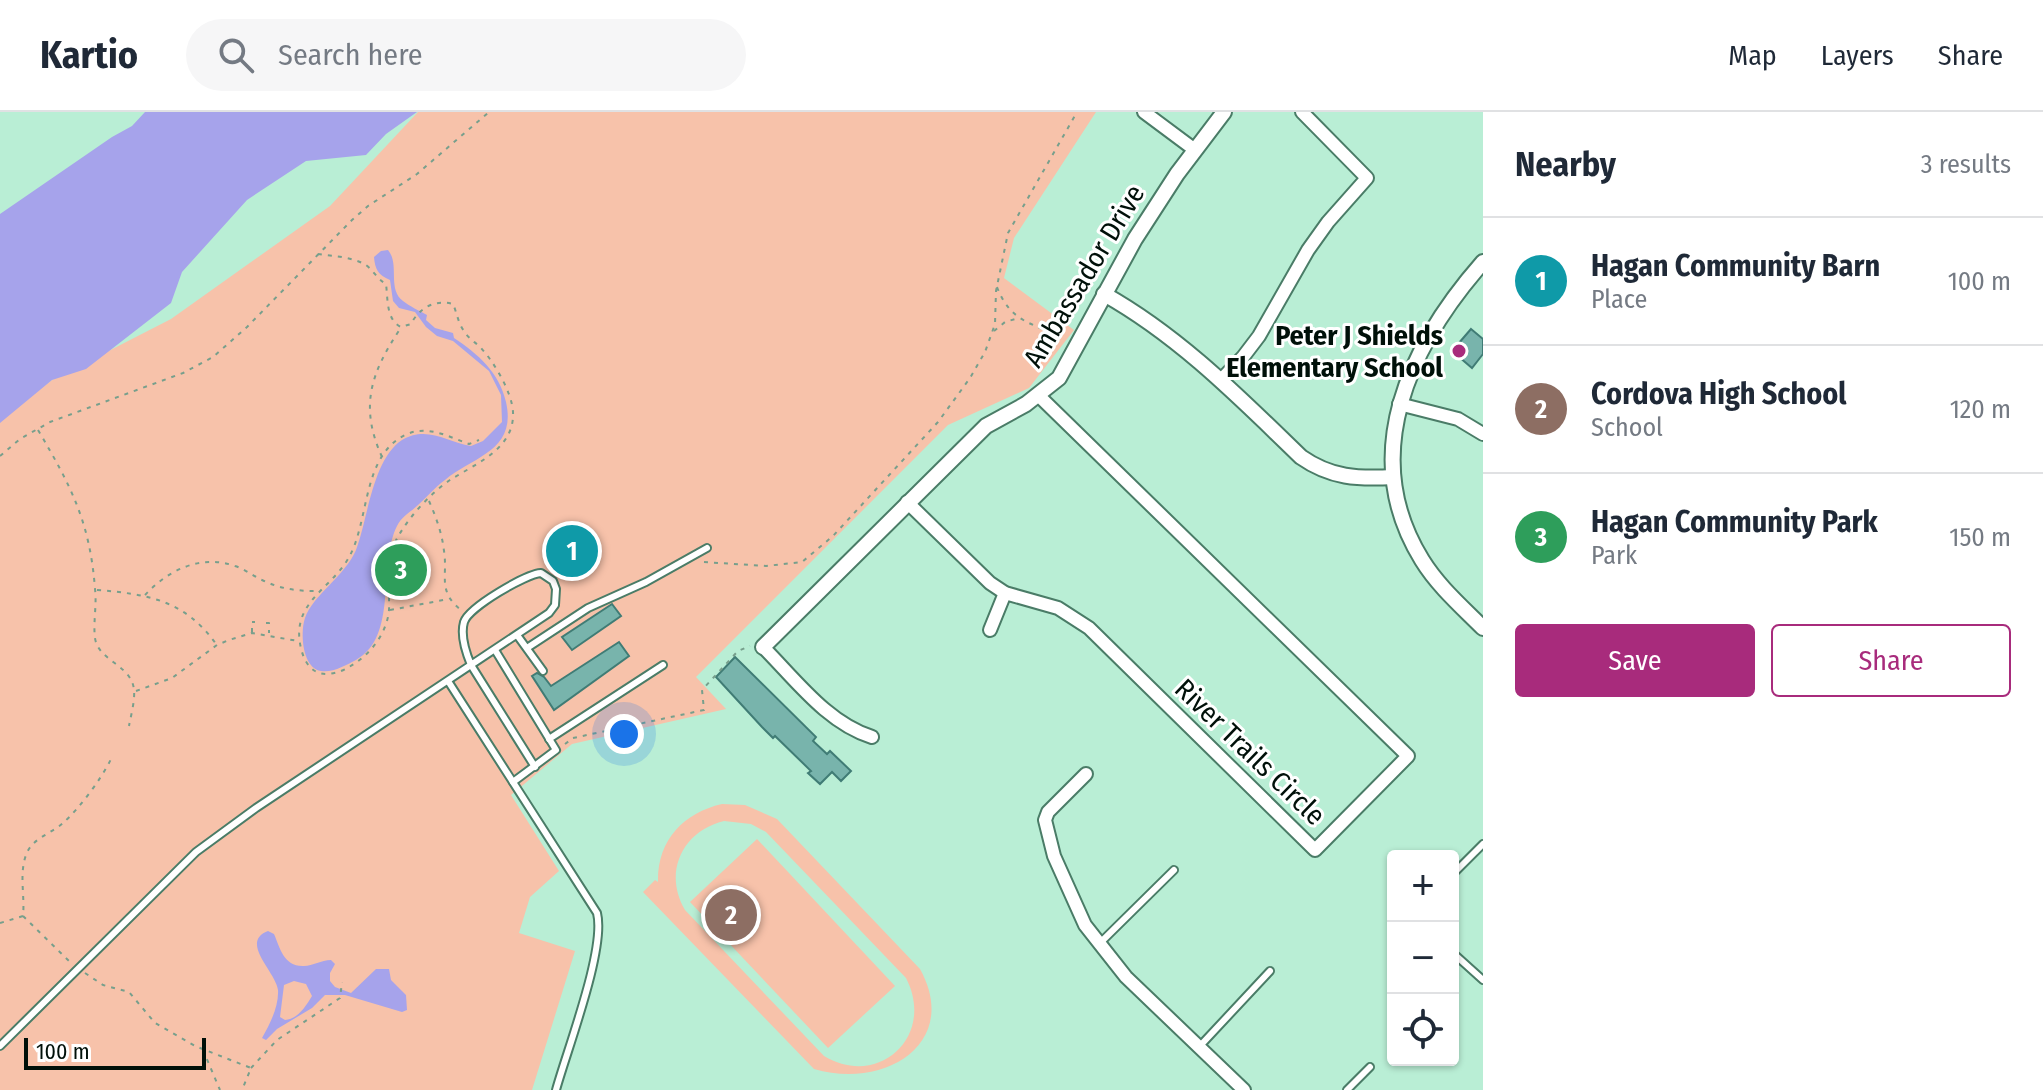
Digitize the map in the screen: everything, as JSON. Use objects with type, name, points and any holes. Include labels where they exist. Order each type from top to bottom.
[{"type":"street","points":[[1144,112],[1195,150]]},
{"type":"street","name":"Ambassador Drive","points":[[763,647],[986,426],[1038,395],[1059,378],[1135,239],[1224,112]]},
{"type":"street","points":[[1221,380],[1259,336],[1290,279],[1328,222],[1367,178],[1302,112]]},
{"type":"street","points":[[1483,262],[1434,327],[1405,384],[1393,435],[1393,477],[1404,522],[1422,559],[1447,593],[1483,628]]},
{"type":"street","points":[[1104,294],[1176,341],[1315,467],[1347,478],[1393,477]]},
{"type":"street","name":"River Trails Circle","points":[[907,502],[990,583],[1005,593],[1058,608],[1089,628],[1315,850],[1408,756],[1038,395]]},
{"type":"street","points":[[1399,404],[1458,419],[1483,434]]},
{"type":"street","points":[[990,630],[1005,593]]},
{"type":"street","points":[[763,647],[836,720],[872,737]]},
{"type":"street","points":[[1086,774],[1048,812],[1045,820],[1054,856],[1085,925],[1126,977],[1244,1090]]},
{"type":"lane","points":[[527,648],[588,608],[707,548]]},
{"type":"lane","points":[[0,1046],[196,852],[256,808],[471,665],[495,650],[549,613],[557,596],[553,581],[541,573],[524,576],[467,615],[463,630],[466,654],[471,665],[535,767]]},
{"type":"lane","points":[[517,635],[543,671]]},
{"type":"lane","points":[[495,650],[556,750],[513,782]]},
{"type":"lane","points":[[549,739],[663,665]]},
{"type":"lane","points":[[448,681],[597,913],[600,927],[597,951],[556,1090]]},
{"type":"lane","points":[[1459,868],[1483,844]]},
{"type":"lane","points":[[1100,943],[1174,870]]},
{"type":"lane","points":[[1459,958],[1483,980]]},
{"type":"lane","points":[[1199,1047],[1270,971]]},
{"type":"lane","points":[[1347,1090],[1370,1067]]},
{"type":"path","points":[[0,456],[37,428],[183,373],[213,357],[368,206],[417,174],[489,112]]},
{"type":"path","points":[[683,561],[766,566],[802,562],[833,536],[938,422],[970,378],[993,332],[997,285],[1008,233],[1077,112]]},
{"type":"path","points":[[318,254],[362,262],[373,271],[386,284],[390,315],[401,327]]},
{"type":"path","points":[[997,285],[1007,309],[1019,318],[1078,344]]},
{"type":"path","points":[[382,458],[368,410],[371,384],[378,366],[401,327],[411,324],[423,309],[443,301],[453,304],[465,335],[499,371],[513,411],[511,427],[502,444],[481,463],[448,481],[412,515],[393,549],[387,621],[365,659],[342,672],[321,675],[311,670],[299,641],[304,613],[318,590],[333,579],[348,559],[382,458],[404,435],[414,432],[439,433],[469,444],[479,440]]},
{"type":"path","points":[[993,332],[1005,322],[1019,318]]},
{"type":"path","points":[[37,428],[66,477],[81,511],[95,590],[95,639],[99,650],[123,668],[133,683],[135,691],[129,726]]},
{"type":"path","points":[[428,500],[439,523],[445,553],[444,583],[449,599],[467,615]]},
{"type":"path","points":[[145,595],[172,572],[197,563],[211,562],[233,565],[274,586],[301,591],[318,590]]},
{"type":"path","points":[[95,590],[163,600],[199,622],[217,645]]},
{"type":"path","points":[[389,610],[449,599]]},
{"type":"path","points":[[252,633],[252,622],[255,622]]},
{"type":"path","points":[[266,623],[269,623],[269,635]]},
{"type":"path","points":[[135,691],[172,678],[217,645],[252,633],[299,641]]},
{"type":"path","points":[[556,750],[573,738],[704,710],[702,690],[738,651],[750,646],[763,647]]},
{"type":"path","points":[[111,759],[103,777],[63,824],[31,845],[26,853],[22,872],[23,916],[78,969],[103,985],[129,992],[155,1023],[202,1049],[251,1068]]},
{"type":"path","points":[[0,923],[23,916]]},
{"type":"path","points":[[242,1090],[251,1068],[277,1040],[340,998],[342,982]]},
{"type":"path","points":[[202,1049],[220,1090]]},
{"type":"shaded area","points":[[145,112],[417,112],[386,134],[366,155],[306,161],[247,200],[182,272],[171,303],[86,369],[52,380],[0,423],[0,214],[132,126]]},
{"type":"shaded area","points":[[418,112],[1096,112],[1014,238],[1004,278],[1074,330],[1029,388],[948,425],[696,677],[726,709],[572,744],[511,795],[559,871],[530,897],[519,933],[575,951],[532,1090],[0,1090],[0,419],[52,380],[171,319],[330,206]]},
{"type":"shaded area","points":[[388,250],[398,296],[427,315],[426,320],[435,328],[453,333],[454,338],[486,365],[503,391],[508,418],[499,442],[441,483],[397,526],[388,560],[383,618],[378,635],[369,649],[344,666],[321,671],[306,657],[303,640],[305,618],[356,550],[377,475],[392,449],[402,440],[420,434],[471,446],[483,441],[502,422],[501,395],[489,371],[453,341],[437,336],[415,312],[399,308],[393,301],[390,280],[378,271],[374,257]]},
{"type":"shaded area","points":[[722,804],[745,805],[777,819],[920,969],[930,995],[931,1019],[923,1039],[909,1055],[890,1066],[866,1073],[841,1074],[814,1069],[643,892],[655,880],[658,882],[662,854],[675,831],[695,814]],"holes":[[[724,821],[751,824],[766,832],[906,978],[913,999],[914,1019],[908,1037],[897,1051],[882,1061],[864,1066],[845,1065],[824,1056],[685,910],[676,882],[680,855],[687,844],[709,826]]]},
{"type":"shaded area","points":[[757,839],[895,986],[828,1048],[690,902]]},
{"type":"shaded area","points":[[268,931],[274,934],[284,956],[297,965],[307,966],[331,960],[335,964],[330,981],[335,987],[351,993],[376,969],[389,969],[391,980],[406,995],[407,1010],[402,1012],[345,995],[325,995],[312,1008],[277,1029],[266,1040],[262,1038],[275,1009],[278,990],[258,950],[260,936]],"holes":[[[294,981],[306,984],[312,996],[304,1008],[290,1019],[280,1017],[284,985]]]},
{"type":"building","points":[[1471,329],[1483,339],[1483,354],[1472,368],[1452,351]]},
{"type":"building","points":[[576,537],[586,557],[569,566],[559,545]]},
{"type":"building","points":[[612,604],[621,616],[572,650],[562,637]]},
{"type":"building","points":[[619,642],[629,656],[554,710],[532,676],[537,673],[551,686]]},
{"type":"building","points":[[735,657],[816,737],[813,741],[827,754],[830,751],[851,771],[841,781],[832,772],[820,784],[808,773],[811,771],[775,736],[773,738],[716,677]]},
{"type":"place","name":"Peter J Shields Elementary School","points":[[1459,351]]},
{"type":"place","name":"Hagan Community Barn","points":[[572,551]]},
{"type":"place","name":"Hagan Community Park","points":[[401,570]]},
{"type":"place","name":"Cordova High School","points":[[731,915]]}]
